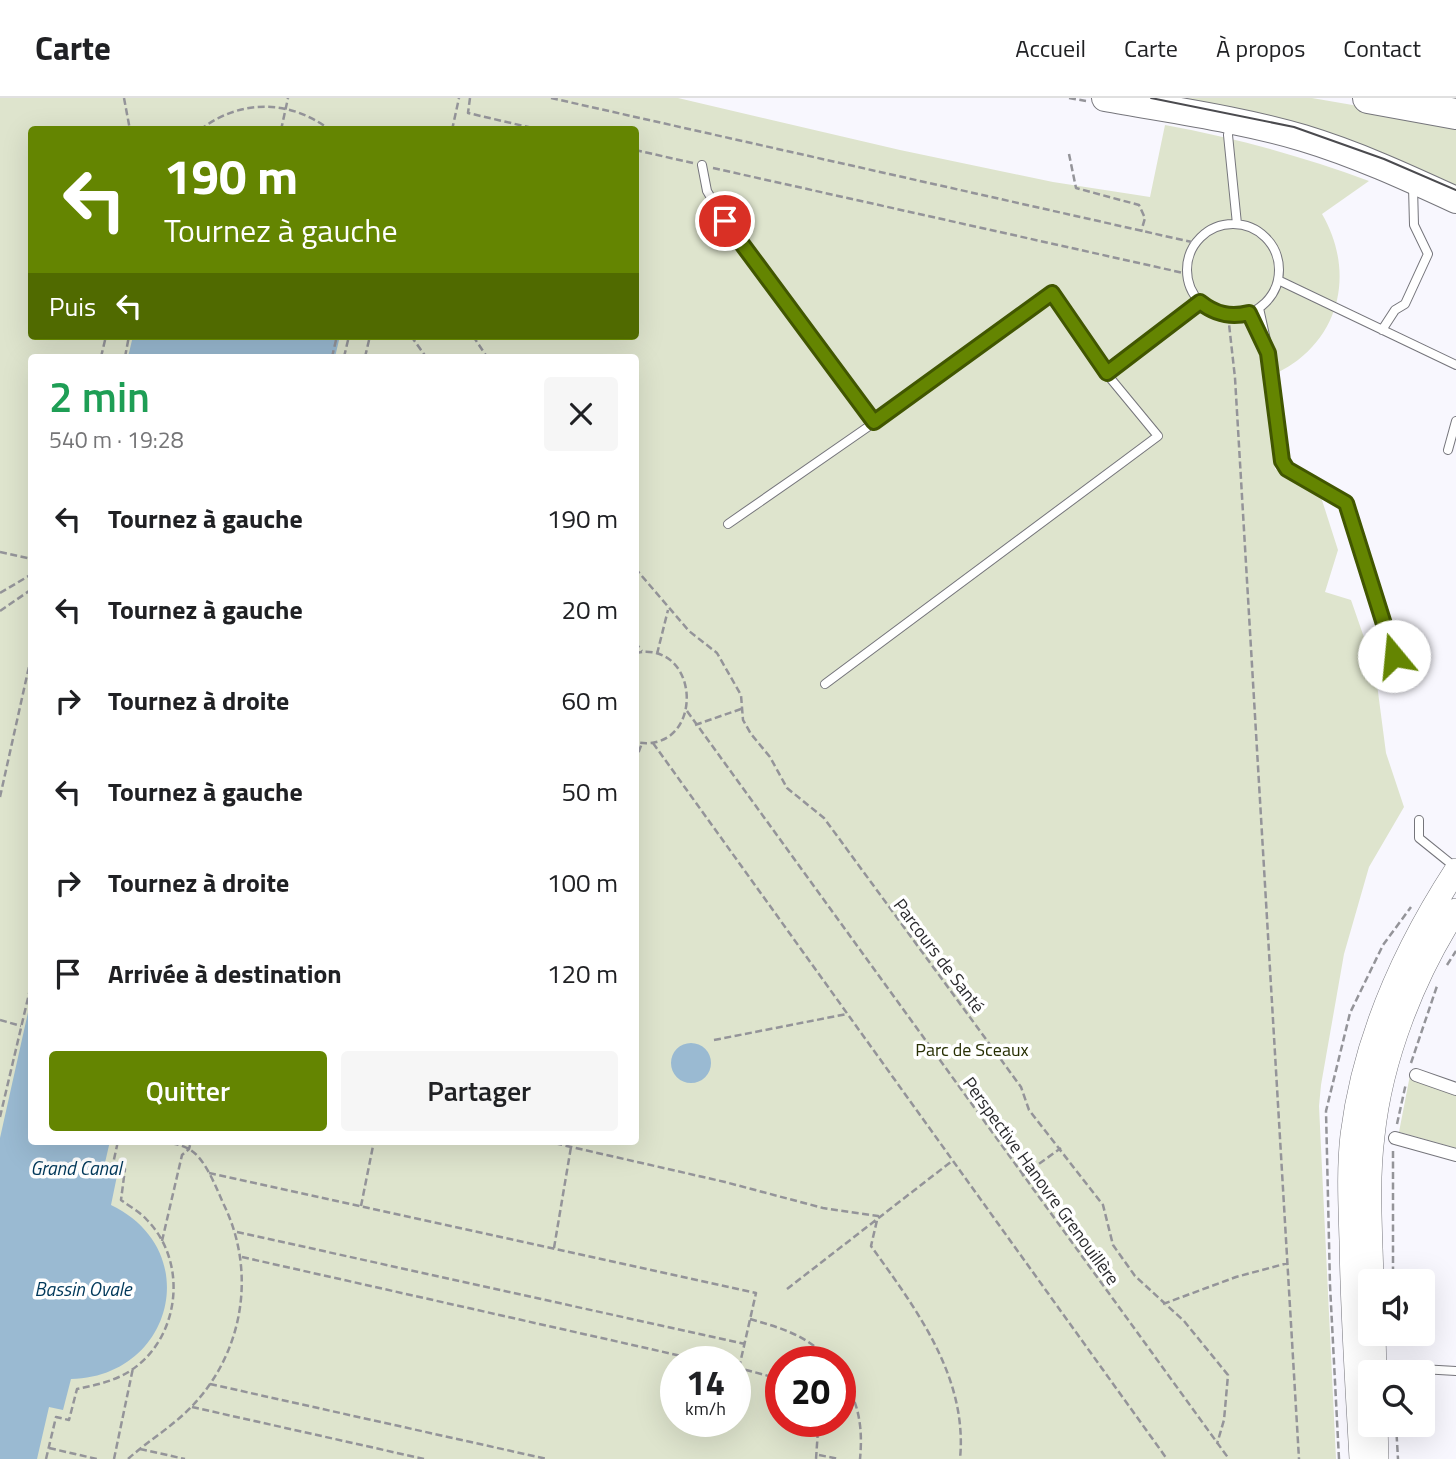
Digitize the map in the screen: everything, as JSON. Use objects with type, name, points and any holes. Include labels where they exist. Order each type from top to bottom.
[{"type":"highway","points":[[1368,98],[1456,114]]},
{"type":"main road","points":[[1105,98],[1231,121],[1326,146],[1456,200]]},
{"type":"main road","points":[[1361,1459],[1351,1273],[1349,1171],[1353,1132],[1368,1056],[1385,1006],[1429,912],[1456,869]]},
{"type":"main road","points":[[1372,1269],[1373,1135],[1388,1065],[1422,970],[1456,910]]},
{"type":"main road","points":[[1376,1437],[1377,1459]]},
{"type":"street","points":[[1416,1075],[1456,1089]]},
{"type":"street","points":[[1395,1138],[1456,1154]]},
{"type":"lane","points":[[1231,121],[1228,135],[1237,224]]},
{"type":"lane","points":[[702,165],[706,191],[725,221],[874,422]]},
{"type":"lane","points":[[1382,330],[1395,310],[1405,304],[1428,254],[1414,225],[1414,181]]},
{"type":"lane","points":[[1237,224],[1252,228],[1270,243],[1279,265],[1278,280],[1268,301],[1249,313],[1228,315],[1200,302],[1188,274],[1191,253],[1196,243],[1214,228],[1237,224]]},
{"type":"lane","points":[[1278,280],[1456,365]]},
{"type":"lane","points":[[728,524],[1052,293],[1107,373],[1158,436],[825,684]]},
{"type":"lane","points":[[1107,373],[1200,302]]},
{"type":"lane","points":[[1259,308],[1268,353],[1282,461],[1287,469],[1346,503],[1394,656]]},
{"type":"lane","points":[[1249,313],[1268,353]]},
{"type":"lane","points":[[1448,450],[1456,421]]},
{"type":"lane","points":[[1419,820],[1419,838],[1456,869]]},
{"type":"lane","points":[[1435,1370],[1456,1371]]},
{"type":"path","points":[[124,98],[129,126]]},
{"type":"path","points":[[282,126],[288,98]]},
{"type":"path","points":[[453,126],[459,98]]},
{"type":"path","points":[[470,98],[468,113],[524,126]]},
{"type":"path","points":[[551,98],[1196,243]]},
{"type":"path","points":[[205,126],[215,117],[247,106],[285,107],[322,126]]},
{"type":"path","points":[[639,151],[1188,274]]},
{"type":"path","points":[[1069,154],[1076,188],[1139,205],[1145,218],[1141,232]]},
{"type":"path","points":[[1228,315],[1235,378],[1299,1459]]},
{"type":"path","points":[[333,354],[336,340]]},
{"type":"path","points":[[0,552],[28,558]]},
{"type":"path","name":"Parcours de Santé","points":[[639,573],[689,631],[717,653],[740,695],[747,727],[770,757],[787,788],[824,818],[1021,1087],[1029,1110],[1061,1148],[1102,1205],[1113,1245],[1135,1276],[1184,1321],[1228,1375],[1224,1420],[1217,1444]]},
{"type":"path","points":[[0,593],[28,576]]},
{"type":"path","points":[[0,611],[28,592]]},
{"type":"path","points":[[657,654],[668,609]]},
{"type":"path","points":[[639,647],[642,651]]},
{"type":"path","points":[[639,652],[657,654],[680,670],[687,686],[687,711],[672,733],[653,743],[639,743]]},
{"type":"path","points":[[0,797],[28,671]]},
{"type":"path","points":[[695,725],[742,708]]},
{"type":"path","name":"Perspective Hanovre Grenouillère","points":[[687,711],[1229,1459]]},
{"type":"path","points":[[639,751],[642,743]]},
{"type":"path","points":[[653,743],[1167,1459]]},
{"type":"path","points":[[1446,967],[1456,951]]},
{"type":"path","points":[[1393,1269],[1395,1138],[1413,1053],[1440,976]]},
{"type":"path","points":[[0,1117],[28,997]]},
{"type":"path","points":[[714,1040],[847,1014]]},
{"type":"path","points":[[0,1020],[21,1026]]},
{"type":"path","points":[[46,1459],[56,1417],[69,1420],[77,1389],[120,1377],[133,1368],[153,1352],[172,1317],[173,1276],[162,1241],[147,1220],[121,1200],[125,1168],[113,1164],[117,1145]]},
{"type":"path","points":[[128,1459],[192,1407],[210,1384],[235,1334],[242,1293],[243,1258],[237,1232],[208,1173],[189,1149],[174,1145]]},
{"type":"path","points":[[162,1241],[182,1155],[190,1145]]},
{"type":"path","points":[[361,1206],[373,1145]]},
{"type":"path","points":[[562,1145],[725,1182],[823,1208],[878,1216]]},
{"type":"path","points":[[554,1248],[571,1147]]},
{"type":"path","points":[[1022,1176],[1061,1148]]},
{"type":"path","points":[[787,1289],[952,1161]]},
{"type":"path","points":[[208,1173],[756,1293],[744,1344],[237,1232]]},
{"type":"path","points":[[878,1216],[871,1246],[933,1339],[956,1395],[960,1459]]},
{"type":"path","points":[[243,1258],[660,1351]]},
{"type":"path","points":[[1163,1304],[1236,1277],[1288,1263]]},
{"type":"path","points":[[750,1320],[780,1328],[815,1346]]},
{"type":"path","points":[[114,1459],[133,1368]]},
{"type":"path","points":[[210,1384],[547,1459]]},
{"type":"path","points":[[856,1404],[860,1415],[860,1459]]},
{"type":"path","points":[[192,1407],[424,1459]]},
{"type":"path","points":[[816,1437],[817,1457],[839,1459]]},
{"type":"path","points":[[1397,1437],[1398,1459]]},
{"type":"path","points":[[48,1448],[97,1459]]},
{"type":"path","points":[[139,1449],[185,1459]]},
{"type":"green space","name":"Parc de Sceaux","points":[[0,98],[678,98],[900,150],[1053,182],[1150,197],[1165,125],[1268,149],[1369,181],[1322,214],[1331,233],[1340,272],[1334,311],[1326,329],[1298,360],[1277,373],[1264,377],[1275,469],[1321,497],[1338,550],[1325,592],[1351,600],[1375,669],[1386,753],[1404,807],[1369,867],[1344,954],[1319,1106],[1336,1459],[0,1459]]},
{"type":"green space","points":[[1124,98],[1312,98],[1451,122],[1456,125],[1456,195]]},
{"type":"green space","points":[[1410,1075],[1456,1091],[1456,1148],[1399,1132]]},
{"type":"water","points":[[132,340],[339,340],[336,354],[129,354]]},
{"type":"water","name":"Bassin Ovale","points":[[28,1012],[28,1145],[109,1145],[104,1167],[118,1171],[111,1205],[140,1225],[159,1251],[167,1279],[164,1308],[153,1335],[134,1357],[106,1373],[71,1379],[63,1410],[49,1407],[37,1459],[0,1459],[0,1138]]},
{"type":"water","points":[[691,1043],[705,1049],[711,1063],[705,1077],[691,1083],[677,1077],[671,1063],[677,1049]]},
{"type":"tram line","points":[[1151,98],[1294,127],[1384,159],[1456,190]]},
{"type":"route","points":[[725,221],[874,422],[1052,293],[1107,373],[1200,302],[1218,313],[1238,316],[1249,313],[1268,353],[1282,461],[1287,469],[1340,496],[1346,503],[1394,656]]},
{"type":"water label","name":"Grand Canal","points":[[76,1168]]}]
